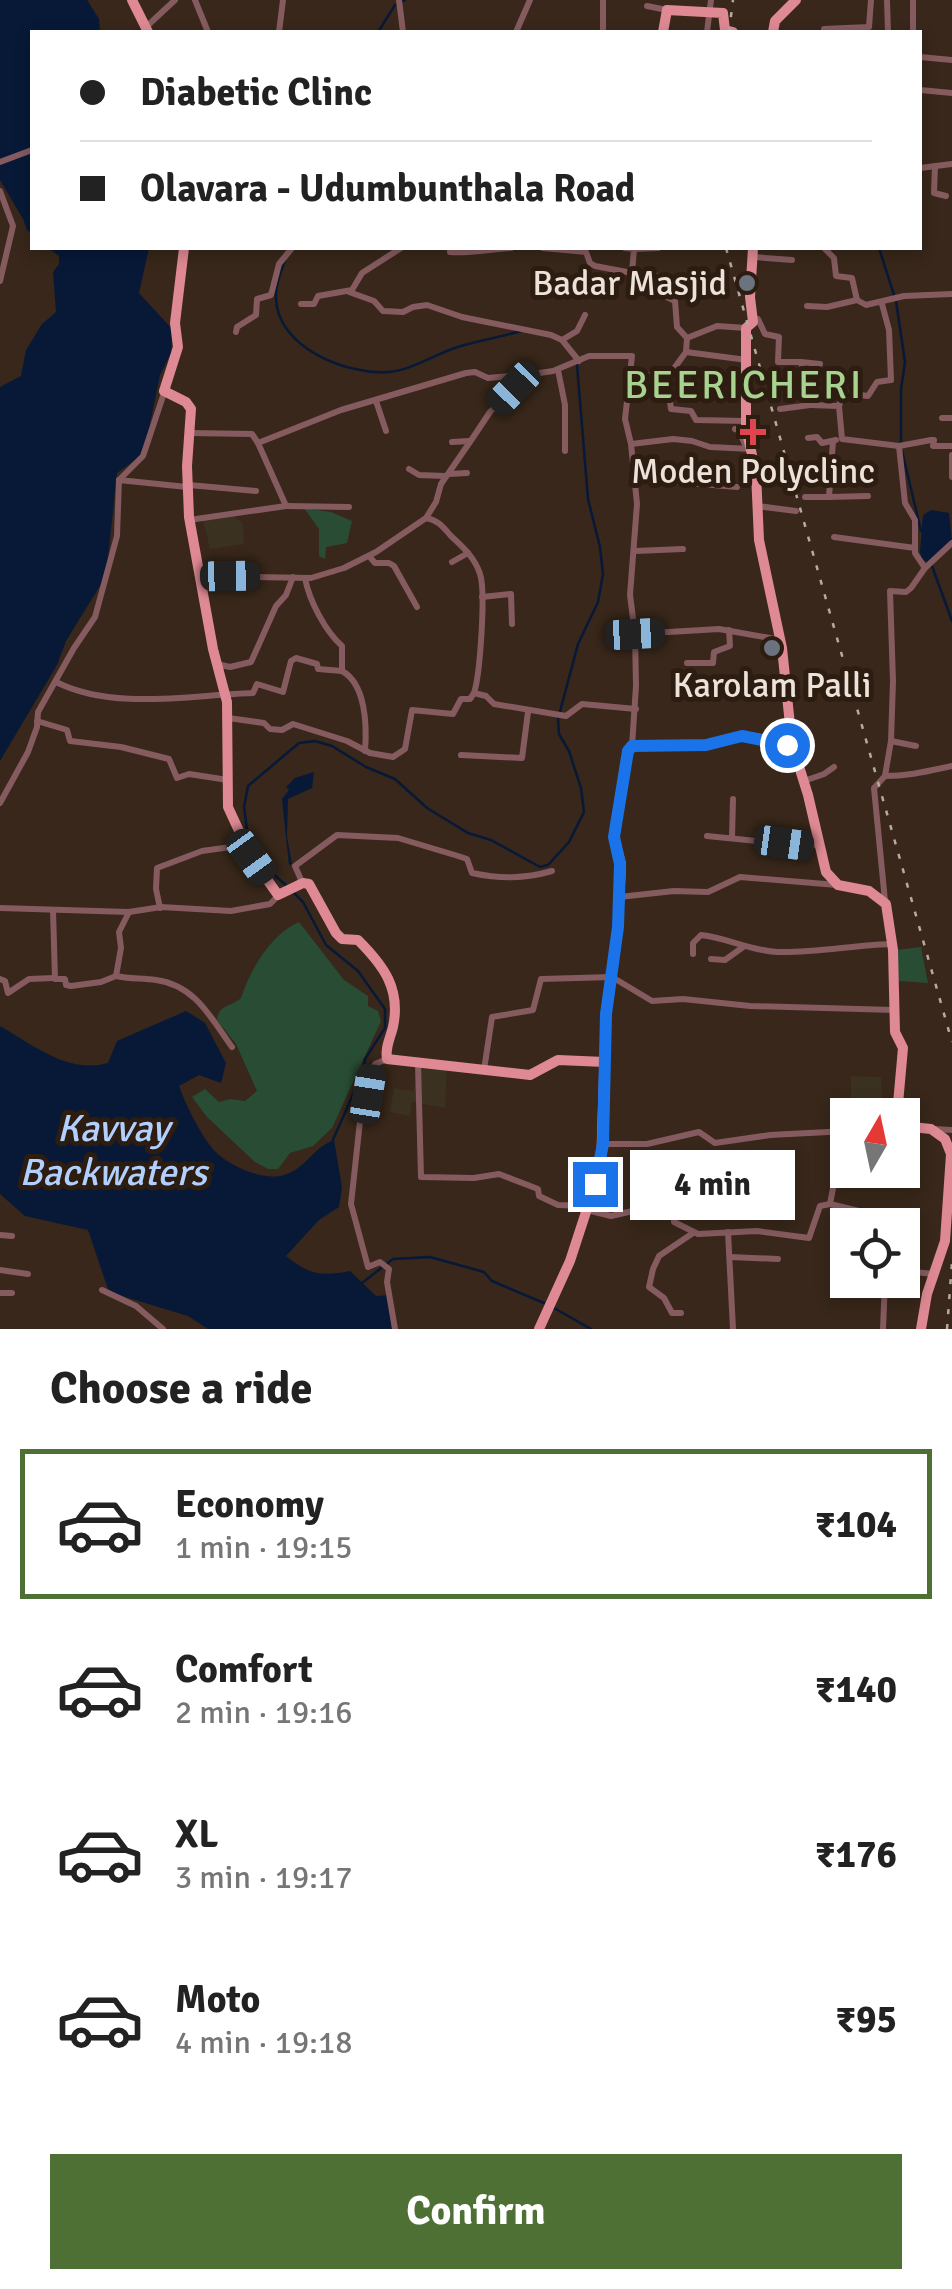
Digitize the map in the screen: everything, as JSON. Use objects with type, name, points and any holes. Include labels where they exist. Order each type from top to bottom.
[{"type":"main road","points":[[132,0],[146,30]]},
{"type":"main road","points":[[773,30],[775,21],[796,0]]},
{"type":"main road","points":[[656,6],[710,5],[723,13],[725,30]]},
{"type":"main road","points":[[184,250],[174,323],[178,346],[164,392],[189,405],[189,520],[224,692],[228,807],[245,845],[291,890],[311,887],[336,933],[342,939],[358,940],[392,981],[395,1007],[385,1050],[387,1059],[530,1075],[558,1060],[605,1062]]},
{"type":"main road","points":[[753,252],[752,324],[746,328],[746,421],[762,559],[780,640],[792,744],[826,872],[838,884],[869,891],[886,904],[892,944],[895,1032],[903,1048],[897,1098]]},
{"type":"main road","points":[[539,1329],[570,1261],[598,1176],[603,1144],[606,1014],[620,864],[614,837],[632,746],[706,745],[742,736],[792,744]]},
{"type":"main road","points":[[920,1127],[932,1128],[945,1139],[951,1154],[945,1241],[921,1329]]},
{"type":"street","points":[[146,30],[174,0]]},
{"type":"street","points":[[195,0],[207,30]]},
{"type":"street","points":[[279,30],[283,0]]},
{"type":"street","points":[[399,0],[403,30]]},
{"type":"street","points":[[517,30],[530,0]]},
{"type":"street","points":[[602,0],[603,30]]},
{"type":"street","points":[[824,29],[870,27],[871,0]]},
{"type":"street","points":[[888,0],[888,30]]},
{"type":"street","points":[[913,0],[913,30]]},
{"type":"street","points":[[708,30],[710,5]]},
{"type":"street","points":[[922,57],[952,60]]},
{"type":"street","points":[[922,90],[952,93]]},
{"type":"street","points":[[0,162],[30,151]]},
{"type":"street","points":[[922,168],[952,164]]},
{"type":"street","points":[[935,166],[934,193],[946,196]]},
{"type":"street","points":[[0,192],[13,226],[0,282]]},
{"type":"street","points":[[236,332],[237,327],[256,314],[257,298],[272,294],[279,264],[290,250]]},
{"type":"street","points":[[349,292],[362,273],[398,250]]},
{"type":"street","points":[[450,250],[454,254],[491,250]]},
{"type":"street","points":[[579,250],[586,252],[590,263],[602,269],[659,276],[666,281],[665,296],[675,301],[677,327],[687,338],[686,352],[667,378],[670,409],[691,411],[696,420],[746,421]]},
{"type":"street","points":[[629,250],[632,273]]},
{"type":"street","points":[[826,250],[834,258],[836,276],[852,278],[858,300],[866,305],[904,296],[952,294]]},
{"type":"street","points":[[753,252],[792,260]]},
{"type":"street","points":[[301,304],[314,304],[324,294],[349,292],[374,300],[382,312],[427,306],[462,317],[532,329],[562,340],[579,361]]},
{"type":"street","points":[[807,306],[827,308],[858,300]]},
{"type":"street","points":[[829,497],[842,393],[868,396],[877,382],[891,380],[889,330],[882,304]]},
{"type":"street","points":[[562,340],[577,331],[585,315]]},
{"type":"street","points":[[752,317],[758,319],[765,334],[779,336],[778,362],[820,364]]},
{"type":"street","points":[[687,338],[712,326],[746,328]]},
{"type":"street","points":[[686,352],[748,360]]},
{"type":"street","points":[[258,443],[342,410],[466,373],[488,378],[558,370],[589,356],[632,356],[626,419],[636,489],[630,596],[635,634],[636,709],[632,746]]},
{"type":"street","points":[[801,362],[810,405]]},
{"type":"street","points":[[558,370],[565,405],[565,451]]},
{"type":"street","points":[[631,372],[667,378]]},
{"type":"street","points":[[202,576],[305,578],[344,568],[369,556],[426,518],[447,475],[490,412],[526,374]]},
{"type":"street","points":[[0,803],[28,752],[36,721],[95,617],[117,536],[120,480],[143,456],[164,392]]},
{"type":"street","points":[[376,401],[386,431]]},
{"type":"street","points":[[780,409],[839,406]]},
{"type":"street","points":[[942,418],[952,418]]},
{"type":"street","points":[[736,429],[750,450]]},
{"type":"street","points":[[190,433],[252,434],[286,506]]},
{"type":"street","points":[[808,438],[817,437],[822,443],[838,440],[900,446],[932,440],[933,446],[952,446]]},
{"type":"street","points":[[630,444],[674,439],[750,450]]},
{"type":"street","points":[[452,442],[470,442]]},
{"type":"street","points":[[900,446],[905,503],[916,520],[915,548],[924,568]]},
{"type":"street","points":[[952,454],[952,477]]},
{"type":"street","points":[[409,469],[419,475],[466,474]]},
{"type":"street","points":[[633,474],[737,488]]},
{"type":"street","points":[[120,480],[256,491]]},
{"type":"street","points":[[805,497],[868,496]]},
{"type":"street","points":[[189,520],[286,506],[348,507]]},
{"type":"street","points":[[757,506],[796,511]]},
{"type":"street","points":[[226,718],[264,723],[270,729],[282,730],[293,724],[347,741],[365,751],[398,757],[406,750],[412,710],[453,714],[461,699],[470,699],[478,676],[480,574],[468,553],[436,520],[426,518]]},
{"type":"street","points":[[834,537],[915,548]]},
{"type":"street","points":[[886,904],[874,788],[885,776],[891,741],[891,586],[906,592],[924,568],[952,543]]},
{"type":"street","points":[[635,551],[683,549]]},
{"type":"street","points":[[452,562],[468,553]]},
{"type":"street","points":[[369,556],[375,564],[389,562],[394,566],[417,607]]},
{"type":"street","points":[[217,664],[230,667],[252,662],[293,578]]},
{"type":"street","points":[[305,578],[320,618],[331,637],[342,646],[342,671]]},
{"type":"street","points":[[482,597],[510,594],[512,624]]},
{"type":"street","points":[[635,634],[729,630],[780,640]]},
{"type":"street","points":[[686,663],[713,663],[714,652],[730,646],[729,630]]},
{"type":"street","points":[[56,682],[104,699],[254,693],[257,684],[283,692],[291,662],[296,658],[316,664],[318,669],[350,675],[360,689],[365,751]]},
{"type":"street","points":[[474,693],[486,696],[494,704],[568,716],[576,706],[594,703],[636,709]]},
{"type":"street","points":[[460,754],[522,758],[528,712]]},
{"type":"street","points":[[36,721],[67,730],[70,741],[121,747],[168,759],[177,778],[189,774],[228,780]]},
{"type":"street","points":[[891,741],[916,746]]},
{"type":"street","points":[[885,776],[914,776],[952,766]]},
{"type":"street","points":[[803,780],[834,767]]},
{"type":"street","points":[[732,838],[733,798]]},
{"type":"street","points":[[0,908],[231,911],[270,904],[291,890],[295,866],[337,836],[398,838],[467,859],[472,873],[484,876],[526,878],[552,871]]},
{"type":"street","points":[[707,836],[818,844]]},
{"type":"street","points":[[160,908],[157,868],[202,852],[245,845]]},
{"type":"street","points":[[618,897],[708,892],[740,877],[838,884]]},
{"type":"street","points":[[53,910],[54,978]]},
{"type":"street","points":[[116,976],[121,948],[118,932],[129,912]]},
{"type":"street","points":[[693,954],[694,943],[701,935],[775,952],[892,944]]},
{"type":"street","points":[[711,959],[725,960],[743,947]]},
{"type":"street","points":[[0,979],[8,993],[29,978],[65,979],[66,985],[71,986],[116,976],[158,980],[185,989],[197,999],[232,1047]]},
{"type":"street","points":[[484,1070],[492,1016],[533,1010],[541,979],[612,977],[652,1001],[678,998],[750,1006],[895,1010]]},
{"type":"street","points":[[387,1059],[375,1064],[361,1112],[351,1204],[368,1267],[380,1262],[389,1270],[387,1282],[394,1329]]},
{"type":"street","points":[[418,1062],[421,1177],[474,1178],[498,1174],[538,1189],[538,1196],[544,1201],[611,1216],[646,1208],[674,1212],[674,1222],[694,1232],[757,1231],[809,1238],[816,1210],[830,1204],[849,1208]]},
{"type":"street","points":[[932,1128],[952,1130]]},
{"type":"street","points":[[603,1144],[648,1144],[699,1132],[715,1143],[770,1134],[830,1132]]},
{"type":"street","points":[[830,1204],[834,1188]]},
{"type":"street","points":[[681,1313],[672,1313],[649,1283],[659,1256],[694,1232]]},
{"type":"street","points":[[728,1232],[733,1329]]},
{"type":"street","points":[[0,1235],[12,1236]]},
{"type":"street","points":[[730,1257],[778,1259]]},
{"type":"street","points":[[0,1270],[28,1274]]},
{"type":"street","points":[[920,1273],[934,1274]]},
{"type":"street","points":[[102,1290],[136,1306],[162,1329]]},
{"type":"street","points":[[0,1294],[12,1293]]},
{"type":"street","points":[[883,1329],[884,1298]]},
{"type":"shaded area","points":[[234,516],[243,524],[244,544],[210,549],[203,520]]},
{"type":"shaded area","points":[[416,1064],[447,1068],[445,1108],[412,1102],[410,1116],[390,1112],[394,1088],[414,1091]]},
{"type":"shaded area","points":[[851,1076],[881,1077],[882,1098],[851,1098]]},
{"type":"green space","points":[[304,508],[331,512],[352,521],[347,543],[326,547],[325,559],[319,556],[319,529]]},
{"type":"green space","points":[[299,922],[344,980],[368,996],[368,1006],[378,1011],[381,1021],[332,1128],[313,1146],[290,1153],[278,1169],[268,1169],[255,1162],[207,1117],[192,1097],[205,1089],[219,1102],[245,1101],[257,1091],[236,1044],[217,1020],[218,1015],[241,998],[271,944]]},
{"type":"green space","points":[[921,947],[928,983],[899,981],[896,950]]},
{"type":"water","points":[[0,0],[87,0],[99,19],[100,30],[30,30],[30,232],[0,180]]},
{"type":"water","points":[[51,250],[149,250],[139,293],[172,329],[171,353],[160,375],[145,448],[117,473],[106,576],[0,761],[0,387],[21,376],[26,350],[42,324],[56,312],[53,272],[59,256]]},
{"type":"water","points":[[931,510],[949,513],[952,541],[929,563],[920,552],[923,515]]},
{"type":"water","points":[[314,772],[312,788],[288,799],[287,837],[292,864],[289,865],[282,799],[295,778]]},
{"type":"water","name":"Kavvay Backwaters","points":[[186,1011],[205,1023],[226,1063],[221,1083],[199,1075],[179,1086],[202,1134],[218,1154],[235,1166],[275,1177],[298,1168],[334,1140],[342,1187],[339,1207],[319,1220],[286,1256],[316,1273],[350,1271],[376,1296],[390,1295],[395,1329],[208,1329],[188,1316],[109,1292],[88,1230],[25,1216],[0,1194],[0,1026],[52,1056],[79,1065],[93,1065],[108,1063],[117,1041]]},
{"type":"waterway","points":[[379,30],[395,5]]},
{"type":"waterway","points":[[880,250],[895,298]]},
{"type":"waterway","points":[[285,260],[276,297],[279,315],[288,330],[316,354],[353,369],[398,371],[461,346],[521,331]]},
{"type":"waterway","points":[[896,301],[905,362],[901,444]]},
{"type":"waterway","points":[[248,838],[244,807],[248,786],[299,743],[315,741],[395,779],[427,808],[468,833],[491,840],[540,867],[548,865],[569,842],[584,812],[581,788],[559,734],[558,719],[578,644],[598,602],[603,574],[588,499],[577,365]]},
{"type":"waterway","points":[[902,451],[921,531]]},
{"type":"waterway","points":[[932,566],[952,621]]},
{"type":"waterway","points":[[264,866],[288,887]]},
{"type":"waterway","points":[[293,892],[303,902],[326,945],[358,971],[385,1009],[385,1028],[365,1059],[332,1142]]},
{"type":"waterway","points":[[362,1283],[393,1259],[430,1257],[484,1272],[492,1281],[544,1303]]},
{"type":"waterway","points":[[554,1308],[591,1329]]},
{"type":"railway","points":[[729,30],[733,0]]},
{"type":"railway","points":[[727,250],[952,1042]]},
{"type":"railway","points":[[947,1329],[952,1262]]},
{"type":"place","name":"Badar Masjid","points":[[747,283]]},
{"type":"place","name":"Moden Polyclinc","points":[[753,432]]},
{"type":"place","name":"Karolam Palli","points":[[772,648]]},
{"type":"district","name":"BEERICHERI","points":[[744,385]]},
{"type":"route","points":[[595,1184],[603,1144],[606,1014],[618,927],[620,864],[614,837],[628,751],[632,746],[706,745],[742,736],[787,745]]}]
